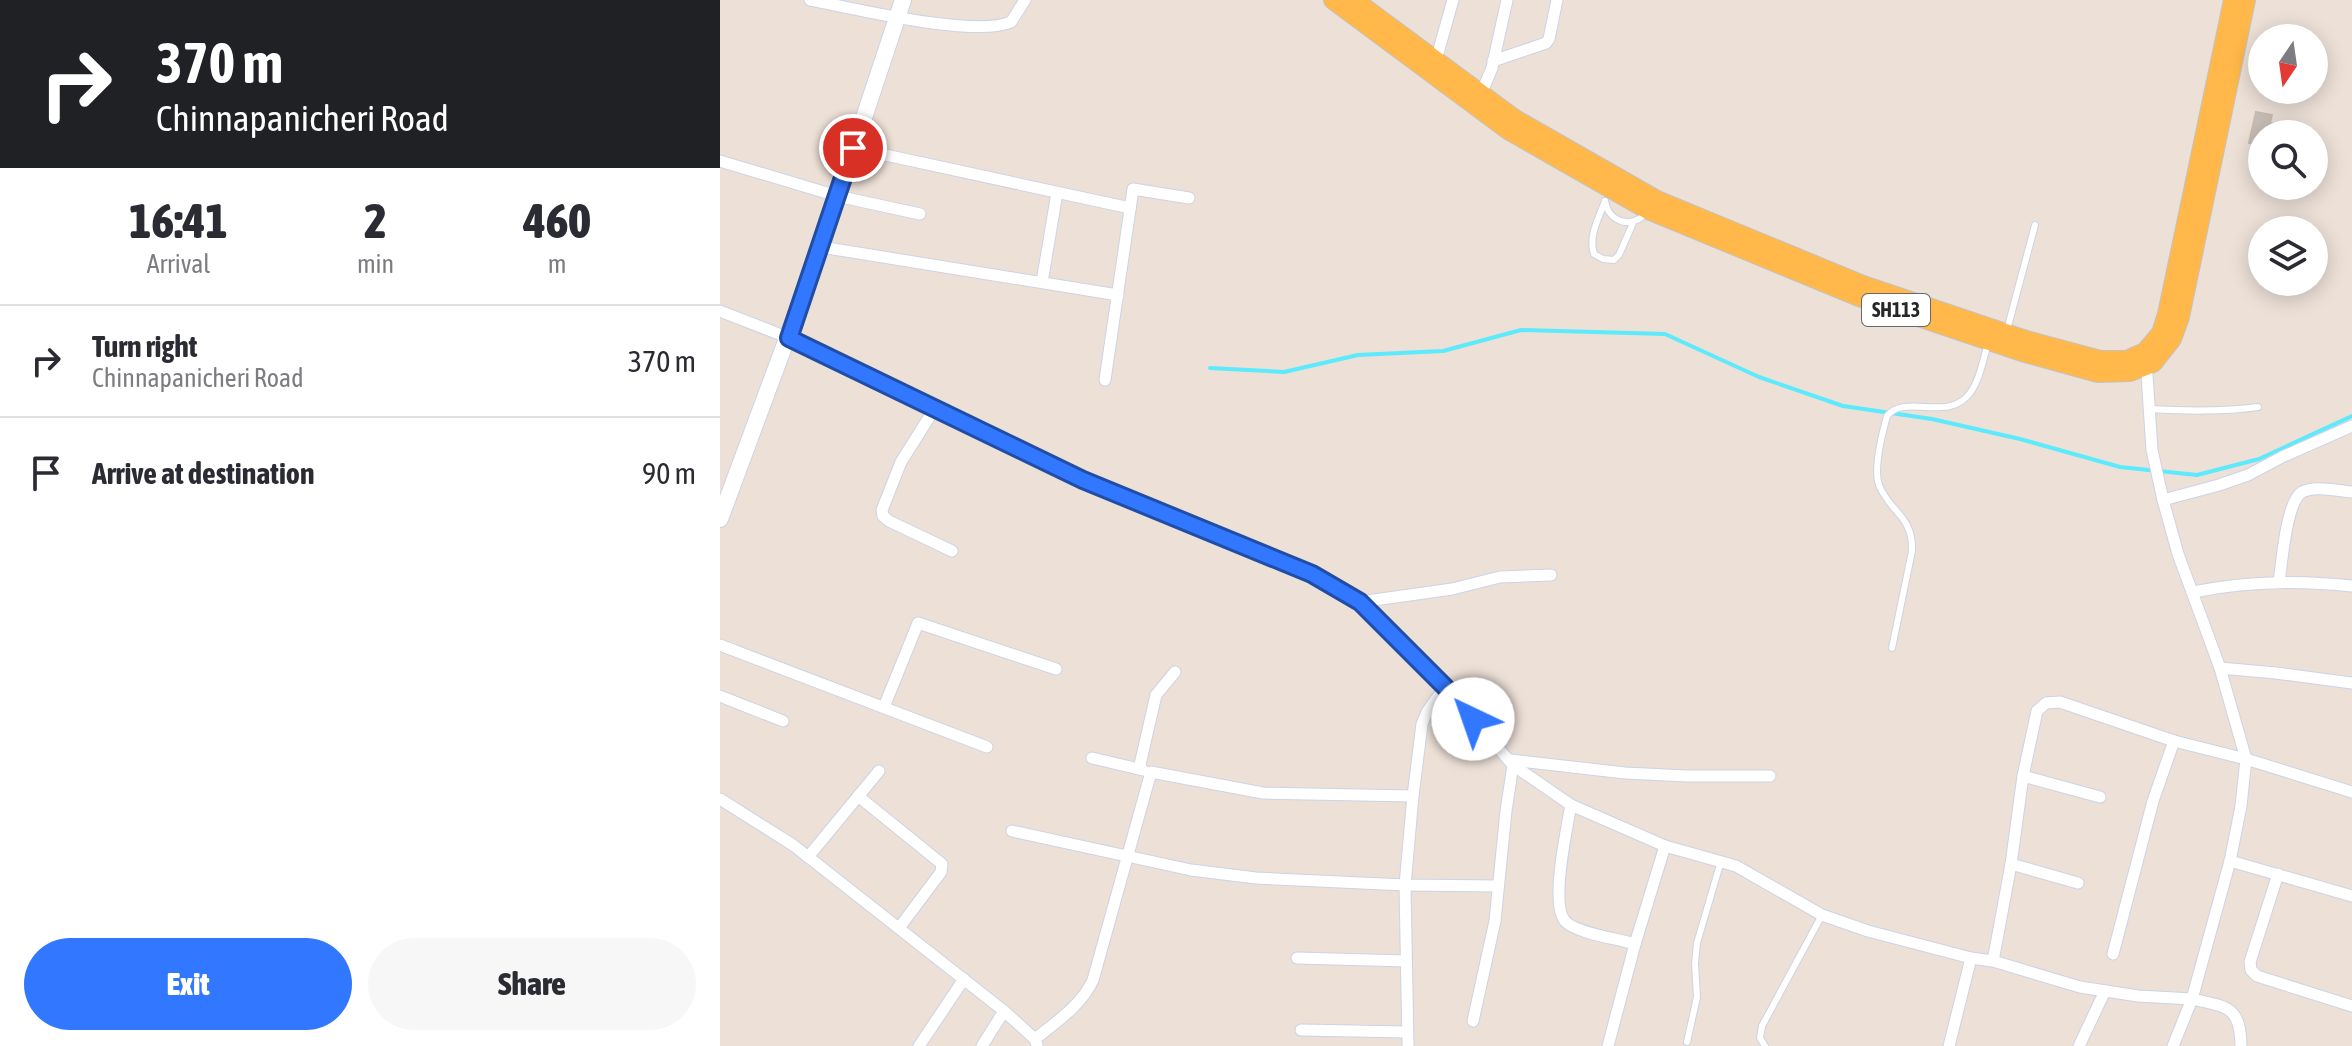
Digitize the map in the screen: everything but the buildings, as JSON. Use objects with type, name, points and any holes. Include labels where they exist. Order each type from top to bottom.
[{"type":"main road","name":"SH113","points":[[1333,0],[1508,130],[1608,195],[1859,297],[1989,341],[2098,373],[2130,372],[2146,360]]},
{"type":"main road","name":"SH113","points":[[1354,0],[1515,119],[1657,200],[1863,285],[2006,333],[2100,360],[2146,360]]},
{"type":"main road","points":[[2233,0],[2167,314],[2161,333],[2146,360],[2153,363],[2172,339],[2180,317],[2246,0]]},
{"type":"street","points":[[810,0],[897,17],[984,27],[1006,24],[1017,16],[1025,0]]},
{"type":"street","points":[[720,519],[789,338],[903,0]]},
{"type":"street","points":[[1436,60],[1453,0]]},
{"type":"street","points":[[1481,94],[1493,61],[1507,0]]},
{"type":"street","points":[[1493,61],[1546,43],[1557,0]]},
{"type":"street","points":[[853,148],[1130,208]]},
{"type":"street","points":[[720,161],[837,196],[920,214]]},
{"type":"street","points":[[1105,380],[1133,189],[1189,198]]},
{"type":"street","points":[[1042,282],[1057,193]]},
{"type":"street","points":[[821,247],[1118,295]]},
{"type":"street","points":[[720,311],[789,338],[1083,480],[1312,574],[1360,602],[1445,687],[1512,763],[1571,805],[1665,846],[1736,866],[1822,915],[1868,931],[1993,961],[2080,987],[2138,996],[2192,999],[2219,1005],[2232,1011],[2240,1022],[2241,1046]]},
{"type":"street","points":[[2146,360],[2152,450],[2163,500],[2178,554],[2220,668],[2246,759],[2230,861],[2192,999],[2173,1046]]},
{"type":"street","points":[[935,408],[901,462],[882,510],[889,521],[952,551]]},
{"type":"street","points":[[2163,500],[2248,475],[2352,426]]},
{"type":"street","points":[[2279,582],[2290,510],[2295,498],[2304,491],[2316,489],[2352,492]]},
{"type":"street","points":[[1360,602],[1452,589],[1500,577],[1551,575]]},
{"type":"street","points":[[2193,592],[2231,584],[2279,582],[2352,586]]},
{"type":"street","points":[[884,707],[918,623],[1056,669]]},
{"type":"street","points":[[720,645],[987,747]]},
{"type":"street","points":[[2220,668],[2352,683]]},
{"type":"street","points":[[720,799],[793,845],[1004,1011],[1036,1043],[1087,994],[1093,980],[1128,856],[1156,695],[1175,672]]},
{"type":"street","points":[[1408,1046],[1405,885],[1413,796],[1422,724],[1445,687]]},
{"type":"street","points":[[720,696],[783,721]]},
{"type":"street","points":[[1993,961],[2023,776],[2037,711],[2046,703],[2060,702],[2174,741],[2246,759],[2352,792]]},
{"type":"street","points":[[2113,954],[2153,801],[2174,741]]},
{"type":"street","points":[[1092,758],[1263,793],[1413,796]]},
{"type":"street","points":[[1512,763],[1625,773],[1770,776]]},
{"type":"street","points":[[1473,1021],[1495,921],[1512,763]]},
{"type":"street","points":[[808,857],[879,771]]},
{"type":"street","points":[[2023,776],[2100,797]]},
{"type":"street","points":[[858,796],[942,864],[941,872],[899,928]]},
{"type":"street","points":[[1571,805],[1562,853],[1561,913],[1566,922],[1576,928],[1635,944]]},
{"type":"street","points":[[1012,831],[1191,870],[1256,878],[1498,886]]},
{"type":"street","points":[[1608,1046],[1665,846]]},
{"type":"street","points":[[2230,861],[2352,896]]},
{"type":"street","points":[[2011,864],[2078,883]]},
{"type":"street","points":[[2278,874],[2250,962],[2251,970],[2257,976],[2352,1006]]},
{"type":"street","points":[[1297,958],[1406,961]]},
{"type":"street","points":[[1949,1046],[1971,958]]},
{"type":"street","points":[[919,1046],[964,979]]},
{"type":"street","points":[[2079,1046],[2105,991]]},
{"type":"street","points":[[982,1046],[1004,1011]]},
{"type":"street","points":[[1301,1030],[1407,1032]]},
{"type":"lane","points":[[1608,195],[1606,207],[1615,218],[1633,223]]},
{"type":"lane","points":[[1608,195],[1594,230],[1592,246],[1594,254],[1603,259],[1614,260],[1619,255],[1633,223],[1648,210]]},
{"type":"lane","points":[[2006,333],[2035,225]]},
{"type":"lane","points":[[1892,648],[1913,540],[1908,524],[1886,497],[1876,473],[1887,416],[1900,407],[1952,406],[1967,398],[1989,341]]},
{"type":"lane","points":[[2149,409],[2197,412],[2258,407]]},
{"type":"lane","points":[[1687,1042],[1697,997],[1697,943],[1721,861]]},
{"type":"lane","points":[[1765,1046],[1760,1038],[1762,1026],[1822,915]]},
{"type":"waterway","points":[[1210,368],[1284,372],[1358,355],[1443,351],[1521,330],[1665,334],[1759,377],[1843,406],[1932,419],[2120,467],[2197,475],[2259,459],[2352,416]]},
{"type":"route","points":[[853,148],[789,338],[1083,480],[1312,574],[1360,602],[1473,719]]}]
